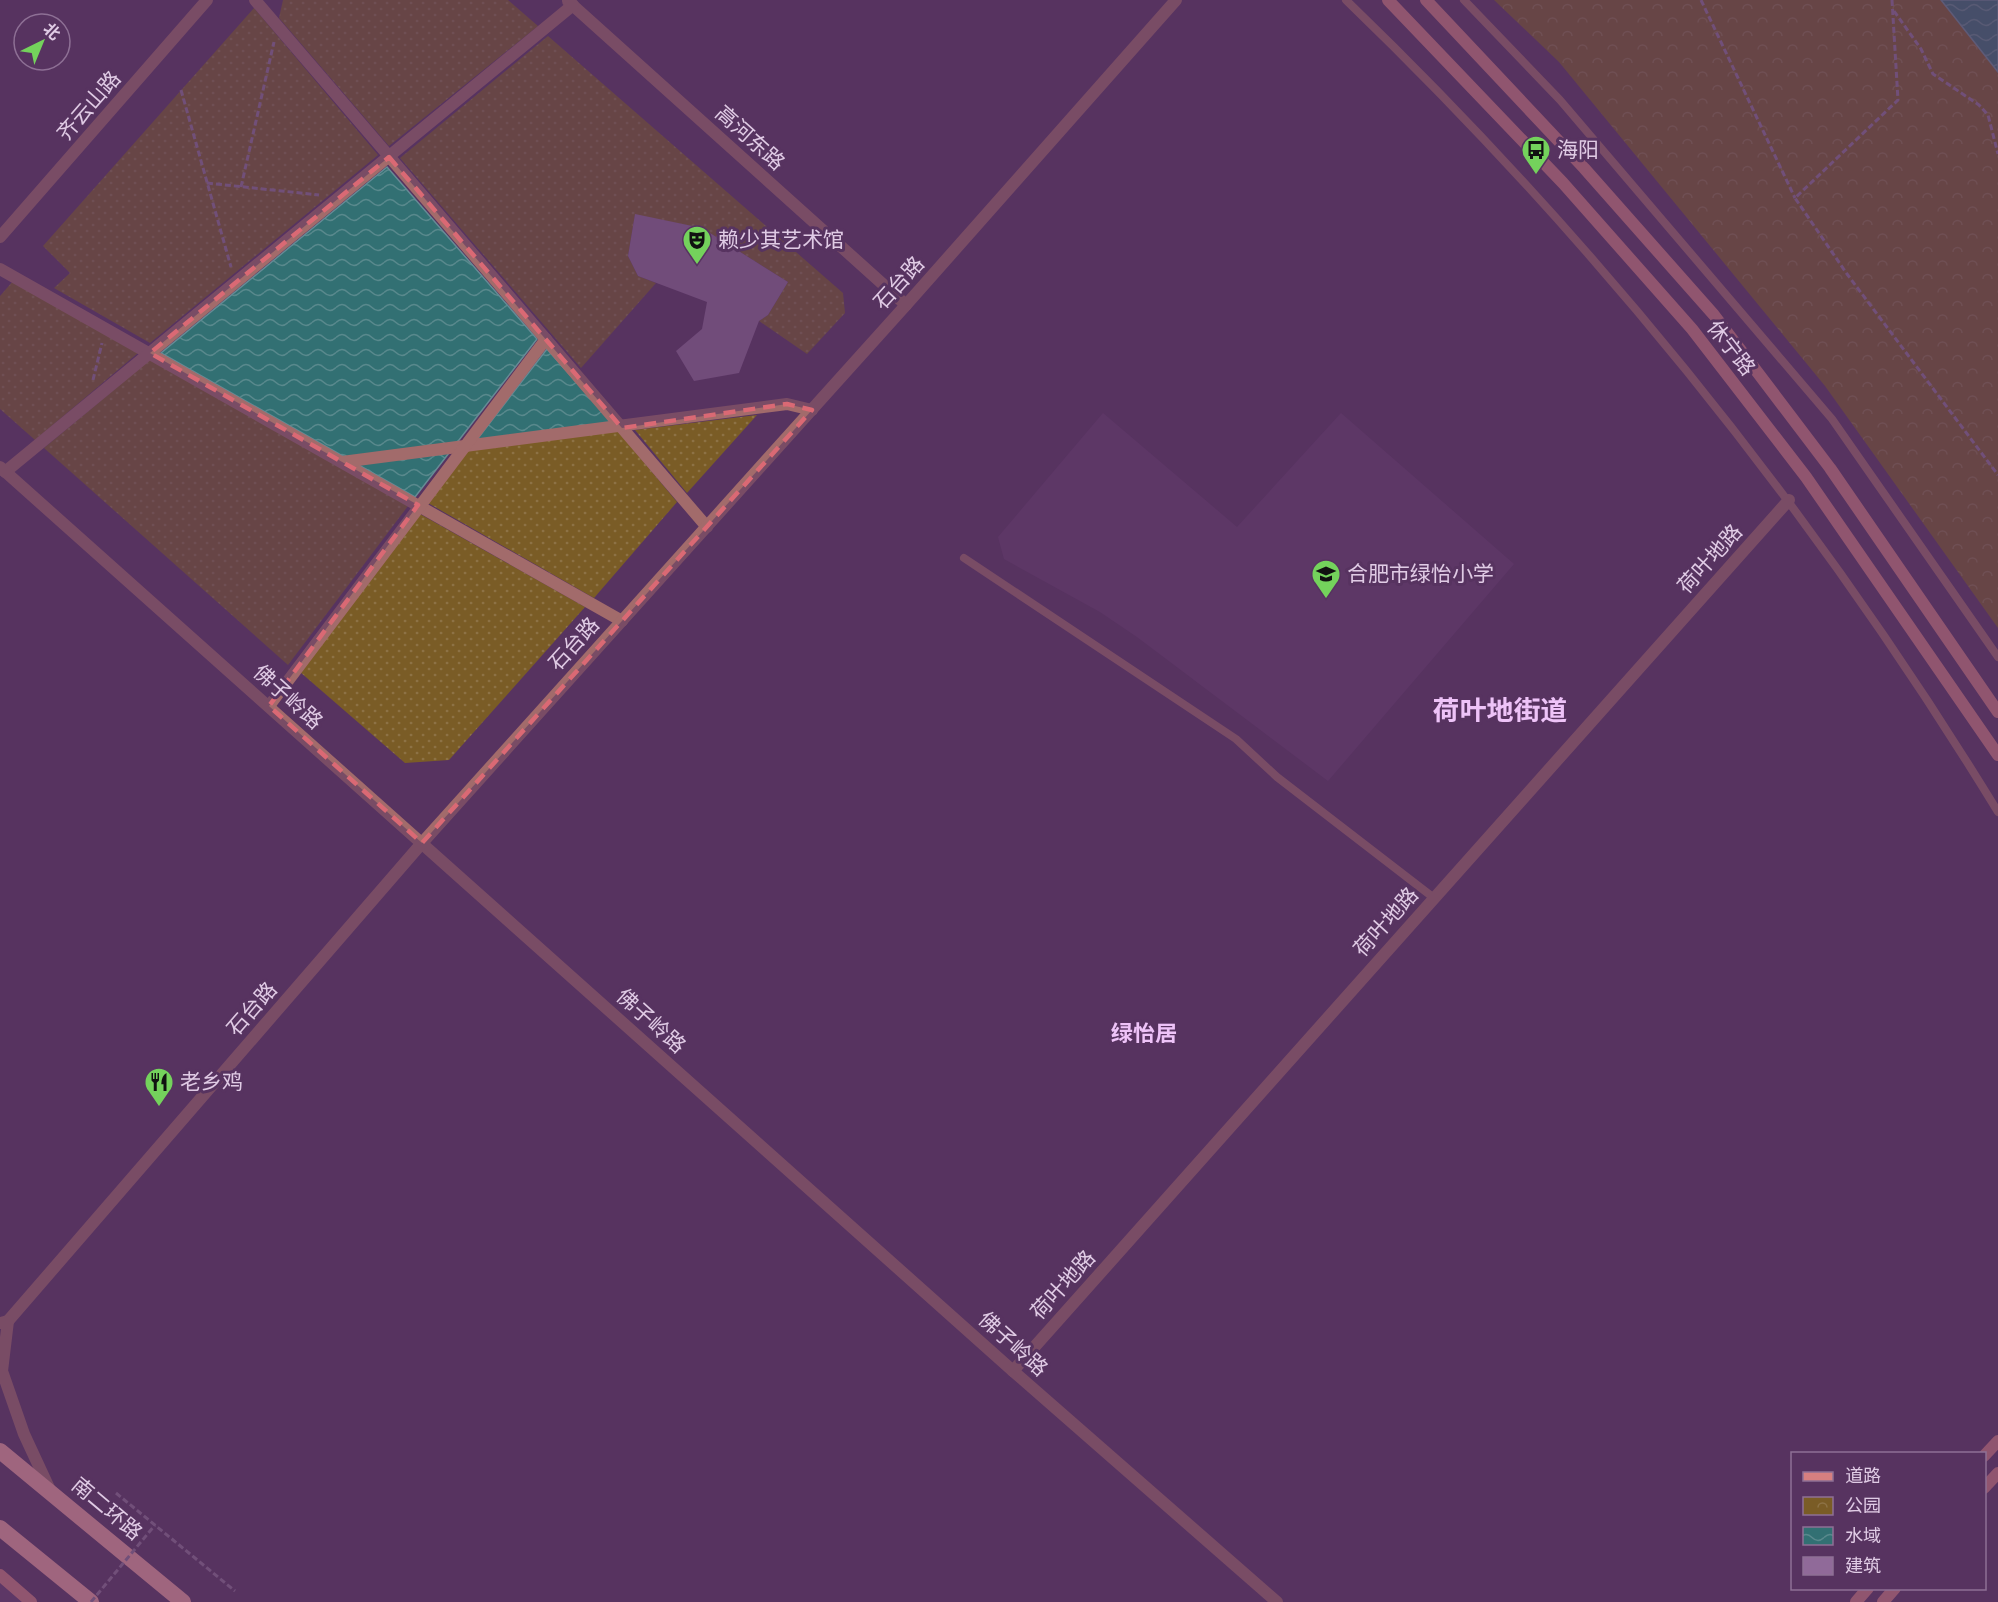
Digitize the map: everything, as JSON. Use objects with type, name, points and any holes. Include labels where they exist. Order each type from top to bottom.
[{"type":"highway","name":"南二环路","points":[[0,1451],[183,1602]]},
{"type":"highway","points":[[0,1528],[92,1602]]},
{"type":"main road","name":"休宁路","points":[[1388,0],[1563,183],[1692,328],[1806,477],[1998,755]]},
{"type":"main road","name":"休宁路","points":[[1426,0],[1584,168],[1714,315],[1830,468],[1998,712]]},
{"type":"main road","points":[[1986,1454],[1998,1441]]},
{"type":"main road","points":[[1986,1486],[1998,1473]]},
{"type":"main road","points":[[0,1575],[31,1602]]},
{"type":"main road","points":[[1856,1602],[1866,1590]]},
{"type":"main road","points":[[1883,1602],[1893,1590]]},
{"type":"street","name":"齐云山路","points":[[0,237],[207,0]]},
{"type":"street","points":[[255,0],[707,526]]},
{"type":"street","name":"石台路","points":[[4,1322],[422,843],[906,305],[1176,0]]},
{"type":"street","points":[[3,469],[150,353],[389,157],[570,3]]},
{"type":"street","name":"高河东路","points":[[570,3],[906,305]]},
{"type":"street","points":[[0,269],[622,621]]},
{"type":"street","points":[[269,706],[546,339]]},
{"type":"street","points":[[342,462],[622,428],[787,404],[812,410]]},
{"type":"street","name":"佛子岭路","points":[[3,469],[1013,1371],[1277,1602]]},
{"type":"street","name":"荷叶地路","points":[[1013,1371],[1789,500]]},
{"type":"street","points":[[4,1322],[2,1371],[24,1434],[51,1492]]},
{"type":"lane","points":[[1346,0],[1426,77],[1561,221],[1695,378],[1789,500],[1940,717],[1998,812]]},
{"type":"lane","points":[[1464,0],[1560,100],[1832,419],[1998,657]]},
{"type":"lane","points":[[964,558],[1236,739],[1277,777],[1434,898]]},
{"type":"path","points":[[1701,0],[1795,198],[1847,274],[1998,475]]},
{"type":"path","points":[[1795,198],[1898,100],[1892,0]]},
{"type":"path","points":[[1892,9],[1921,49],[1933,74],[1980,105],[1988,115],[1998,154]]},
{"type":"path","points":[[241,187],[265,73],[278,27]]},
{"type":"path","points":[[181,90],[233,275]]},
{"type":"path","points":[[207,183],[328,196]]},
{"type":"path","points":[[92,384],[104,333]]},
{"type":"path","points":[[116,1492],[235,1591]]},
{"type":"path","points":[[92,1602],[155,1525]]},
{"type":"highlighted area","points":[[389,157],[622,428],[787,404],[812,410],[422,843],[269,706],[418,505],[150,353]]},
{"type":"shaded area","name":"合肥市绿怡小学","points":[[1103,413],[1237,527],[1341,413],[1514,564],[1328,781],[1137,637],[1100,612],[1004,559],[998,537]]},
{"type":"shaded area","points":[[0,1575],[31,1602],[0,1602]]},
{"type":"green space","points":[[283,0],[508,0],[538,26],[389,146],[279,18]]},
{"type":"green space","points":[[1494,0],[1998,0],[1998,628],[1825,386],[1559,62]]},
{"type":"green space","points":[[254,8],[378,155],[150,343],[54,288],[70,273],[43,246]]},
{"type":"green space","points":[[548,36],[843,293],[845,313],[807,354],[759,321],[768,315],[788,282],[702,228],[635,215],[628,256],[638,276],[656,283],[581,368],[400,158]]},
{"type":"green space","points":[[13,281],[138,353],[35,440],[0,409],[0,296]]},
{"type":"green space","points":[[151,359],[408,506],[288,665],[44,448]]},
{"type":"green space","points":[[757,415],[687,493],[635,430]]},
{"type":"green space","points":[[617,430],[677,502],[594,598],[428,503],[470,448]]},
{"type":"green space","points":[[420,514],[585,607],[449,760],[405,763],[300,672]]},
{"type":"water","points":[[1941,0],[1998,0],[1998,72]]},
{"type":"water","points":[[387,167],[537,339],[415,497],[161,353]]},
{"type":"water","points":[[547,349],[614,425],[475,442]]},
{"type":"building","name":"赖少其艺术馆","points":[[635,214],[702,228],[788,282],[768,315],[759,321],[739,373],[694,381],[676,351],[702,329],[707,302],[638,276],[628,256]]},
{"type":"place","name":"海阳","points":[[1536,176]]},
{"type":"place","name":"赖少其艺术馆","points":[[697,266]]},
{"type":"place","name":"合肥市绿怡小学","points":[[1326,600]]},
{"type":"place","name":"老乡鸡","points":[[159,1108]]},
{"type":"district","name":"荷叶地街道","points":[[1500,711]]},
{"type":"district","name":"绿怡居","points":[[1144,1033]]}]
